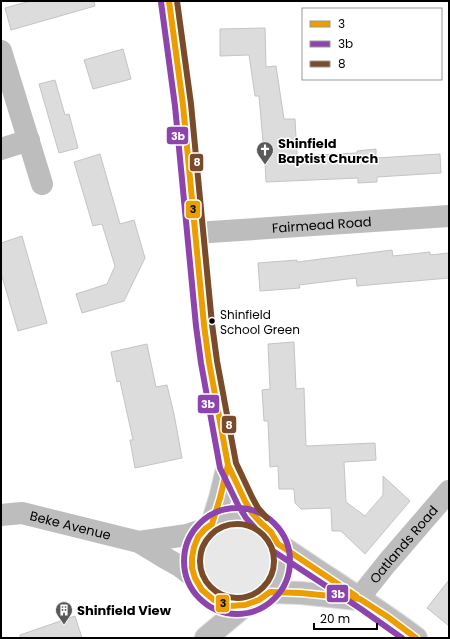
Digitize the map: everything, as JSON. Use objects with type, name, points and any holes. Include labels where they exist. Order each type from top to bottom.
[{"type":"main road","points":[[139,542],[181,567],[214,600],[229,606],[245,605],[259,600],[270,592],[277,581],[281,569],[282,556],[278,544],[271,532],[252,513],[228,465],[209,362],[204,325],[183,105],[169,1]]},
{"type":"main road","points":[[1,51],[42,184]]},
{"type":"main road","points":[[1,149],[29,140]]},
{"type":"main road","name":"Fairmead Road","points":[[195,233],[449,216]]},
{"type":"main road","points":[[202,638],[206,617],[205,608],[199,584],[192,568],[192,558],[198,537],[208,526],[220,498],[228,465]]},
{"type":"main road","name":"Oatlands Road","points":[[360,599],[387,563],[449,491]]},
{"type":"main road","name":"Beke Avenue","points":[[1,515],[22,513],[139,542]]},
{"type":"main road","points":[[139,542],[187,535],[227,517],[245,516],[261,523]]},
{"type":"main road","points":[[278,544],[388,617],[416,638]]},
{"type":"main road","points":[[270,592],[301,593],[360,599]]},
{"type":"main road","points":[[206,638],[245,605]]},
{"type":"shaded area","points":[[229,527],[243,527],[255,532],[265,542],[270,554],[270,568],[265,580],[255,590],[243,595],[229,595],[217,590],[207,580],[202,568],[202,554],[207,542],[217,532]]},
{"type":"building","points":[[30,1],[94,1],[95,6],[11,30],[5,8]]},
{"type":"building","points":[[265,28],[266,67],[276,66],[284,119],[295,119],[297,156],[357,153],[357,151],[376,149],[376,158],[440,154],[441,173],[377,177],[377,182],[358,183],[358,178],[266,182],[264,142],[259,96],[255,96],[249,55],[220,56],[220,29]]},
{"type":"building","points":[[123,49],[131,79],[93,89],[84,60]]},
{"type":"building","points":[[55,80],[65,115],[69,114],[78,148],[59,153],[39,84]]},
{"type":"building","points":[[100,154],[120,224],[134,220],[145,258],[124,301],[82,313],[76,294],[107,284],[115,266],[102,224],[93,226],[74,162]]},
{"type":"building","points":[[22,236],[47,323],[18,331],[1,273],[1,243]]},
{"type":"building","points":[[392,250],[393,256],[430,252],[430,255],[449,253],[449,278],[357,286],[356,278],[299,285],[300,288],[260,291],[258,263],[297,260],[297,262]]},
{"type":"building","points":[[294,342],[296,389],[304,388],[306,446],[375,443],[376,460],[344,462],[346,502],[365,516],[383,495],[383,476],[410,501],[365,554],[341,531],[332,531],[331,508],[301,509],[295,503],[294,489],[279,489],[278,466],[270,467],[268,421],[264,421],[262,390],[270,389],[268,344]]},
{"type":"building","points":[[147,344],[156,387],[167,385],[182,458],[135,468],[130,440],[133,440],[120,381],[117,382],[111,352]]},
{"type":"building","points":[[449,580],[449,626],[427,608]]},
{"type":"building","name":"Shinfield View","points":[[75,616],[82,638],[20,638],[20,635]]},
{"type":"transit line","name":"3","points":[[169,1],[183,105],[204,325],[209,362],[228,465],[212,524],[198,537],[194,547],[192,568],[195,578],[202,590],[214,600],[229,606],[245,605],[259,600],[270,592],[301,593],[360,599],[388,617],[416,638]]},
{"type":"transit line","name":"8","points":[[177,1],[191,104],[212,324],[217,361],[236,463],[258,508],[267,518]]},
{"type":"transit line","name":"3b","points":[[161,2],[175,106],[196,326],[201,363],[220,468],[238,505],[246,518],[255,528]]},
{"type":"transit line","name":"3","points":[[225,449],[228,465],[245,501],[252,513],[271,532],[278,544],[356,596]]},
{"type":"transit line","name":"3b","points":[[237,508],[257,512],[274,524],[286,541],[290,561],[286,581],[274,598],[257,610],[237,614],[217,610],[200,598],[188,581],[184,561],[188,541],[200,524],[217,512],[237,508]]},
{"type":"transit line","name":"8","points":[[237,524],[251,527],[263,535],[271,547],[274,561],[271,575],[263,587],[251,595],[237,598],[223,595],[211,587],[203,575],[200,561],[203,547],[211,535],[223,527],[237,524]]},
{"type":"transit line","name":"3b","points":[[273,551],[402,638]]},
{"type":"place","name":"Shinfield Baptist Church","points":[[265,165]]},
{"type":"place","name":"Shinfield School Green","points":[[212,321]]},
{"type":"place","name":"Shinfield View","points":[[64,625]]}]
